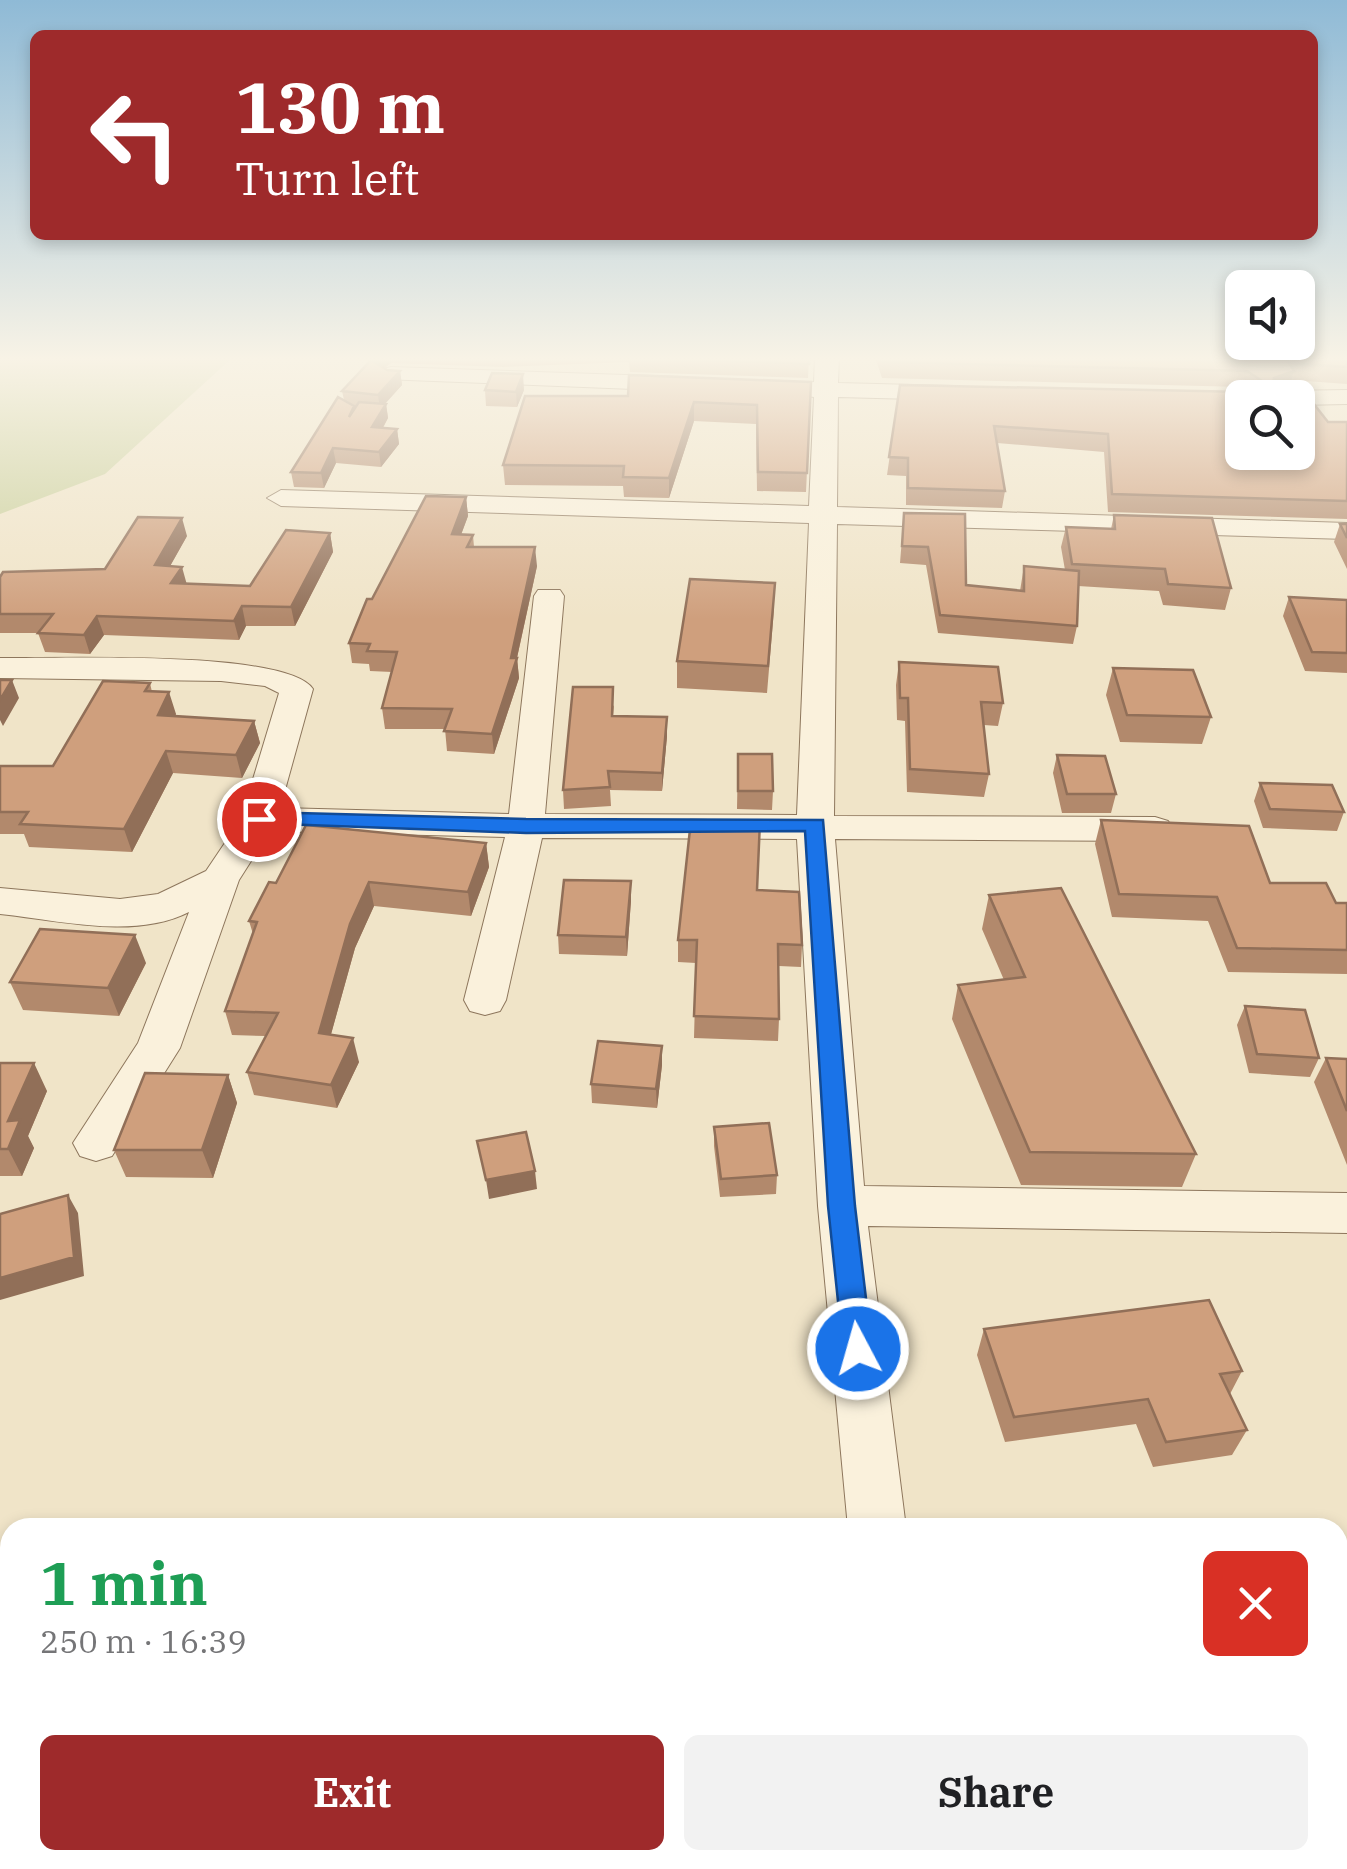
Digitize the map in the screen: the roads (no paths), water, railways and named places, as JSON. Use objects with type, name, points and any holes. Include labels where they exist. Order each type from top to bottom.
[{"type":"street","points":[[827,444],[815,825],[842,1206],[876,1518]]},
{"type":"street","points":[[281,498],[1347,532]]},
{"type":"street","points":[[485,1000],[526,826],[549,596]]},
{"type":"street","points":[[0,668],[221,671],[273,677],[297,689],[259,819],[220,880],[158,1048],[96,1143]]},
{"type":"street","points":[[259,819],[526,826],[1185,829]]},
{"type":"street","points":[[0,901],[120,912],[166,907],[220,880]]},
{"type":"street","points":[[842,1206],[1347,1213]]}]
